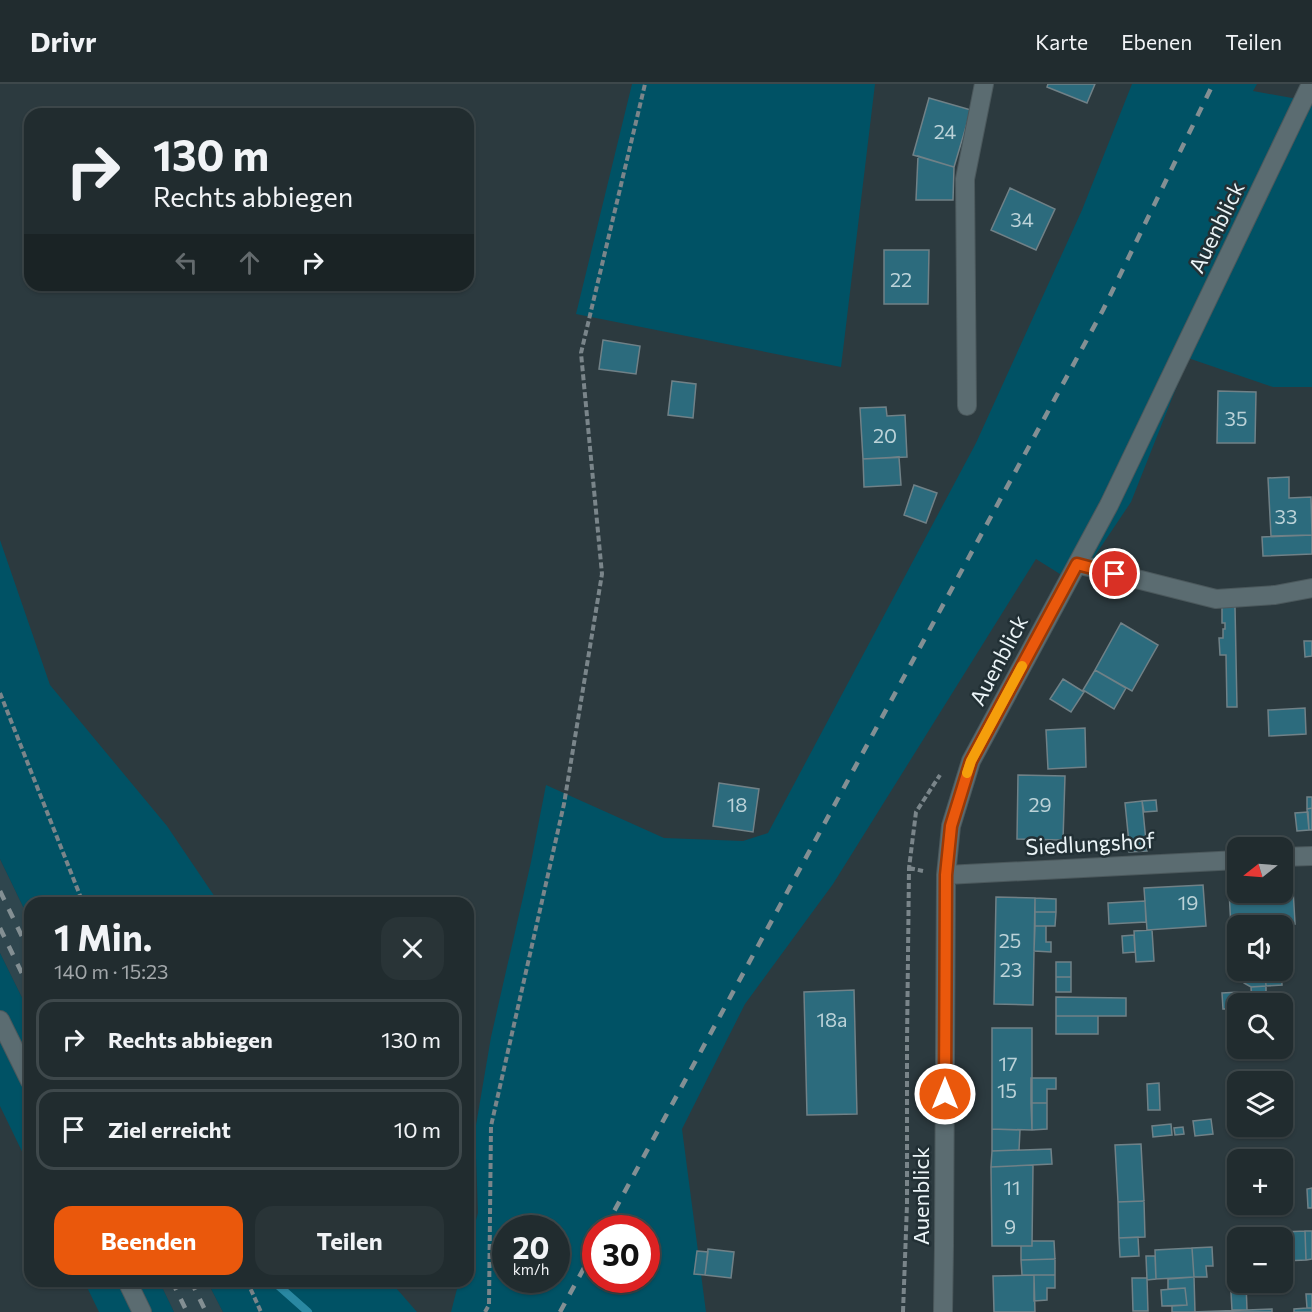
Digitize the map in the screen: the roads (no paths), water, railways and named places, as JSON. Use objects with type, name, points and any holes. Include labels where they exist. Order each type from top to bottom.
[{"type":"street","points":[[967,406],[965,179],[984,84]]},
{"type":"street","name":"Auenblick","points":[[943,1312],[946,875],[951,826],[971,761],[1109,505],[1311,84]]},
{"type":"street","points":[[1077,564],[1216,599],[1275,595],[1312,588]]},
{"type":"street","points":[[1293,857],[1312,856]]},
{"type":"street","name":"Siedlungshof","points":[[946,875],[1227,861]]},
{"type":"street","points":[[0,1020],[24,1069]]},
{"type":"street","points":[[130,1287],[142,1312]]},
{"type":"waterway","points":[[280,1287],[308,1312]]},
{"type":"railway","points":[[612,1215],[1103,310],[1213,84]]},
{"type":"railway","points":[[0,891],[24,941]]},
{"type":"railway","points":[[0,928],[24,978]]},
{"type":"railway","points":[[560,1312],[582,1272]]},
{"type":"railway","points":[[175,1287],[187,1312]]},
{"type":"railway","points":[[194,1287],[206,1312]]}]
